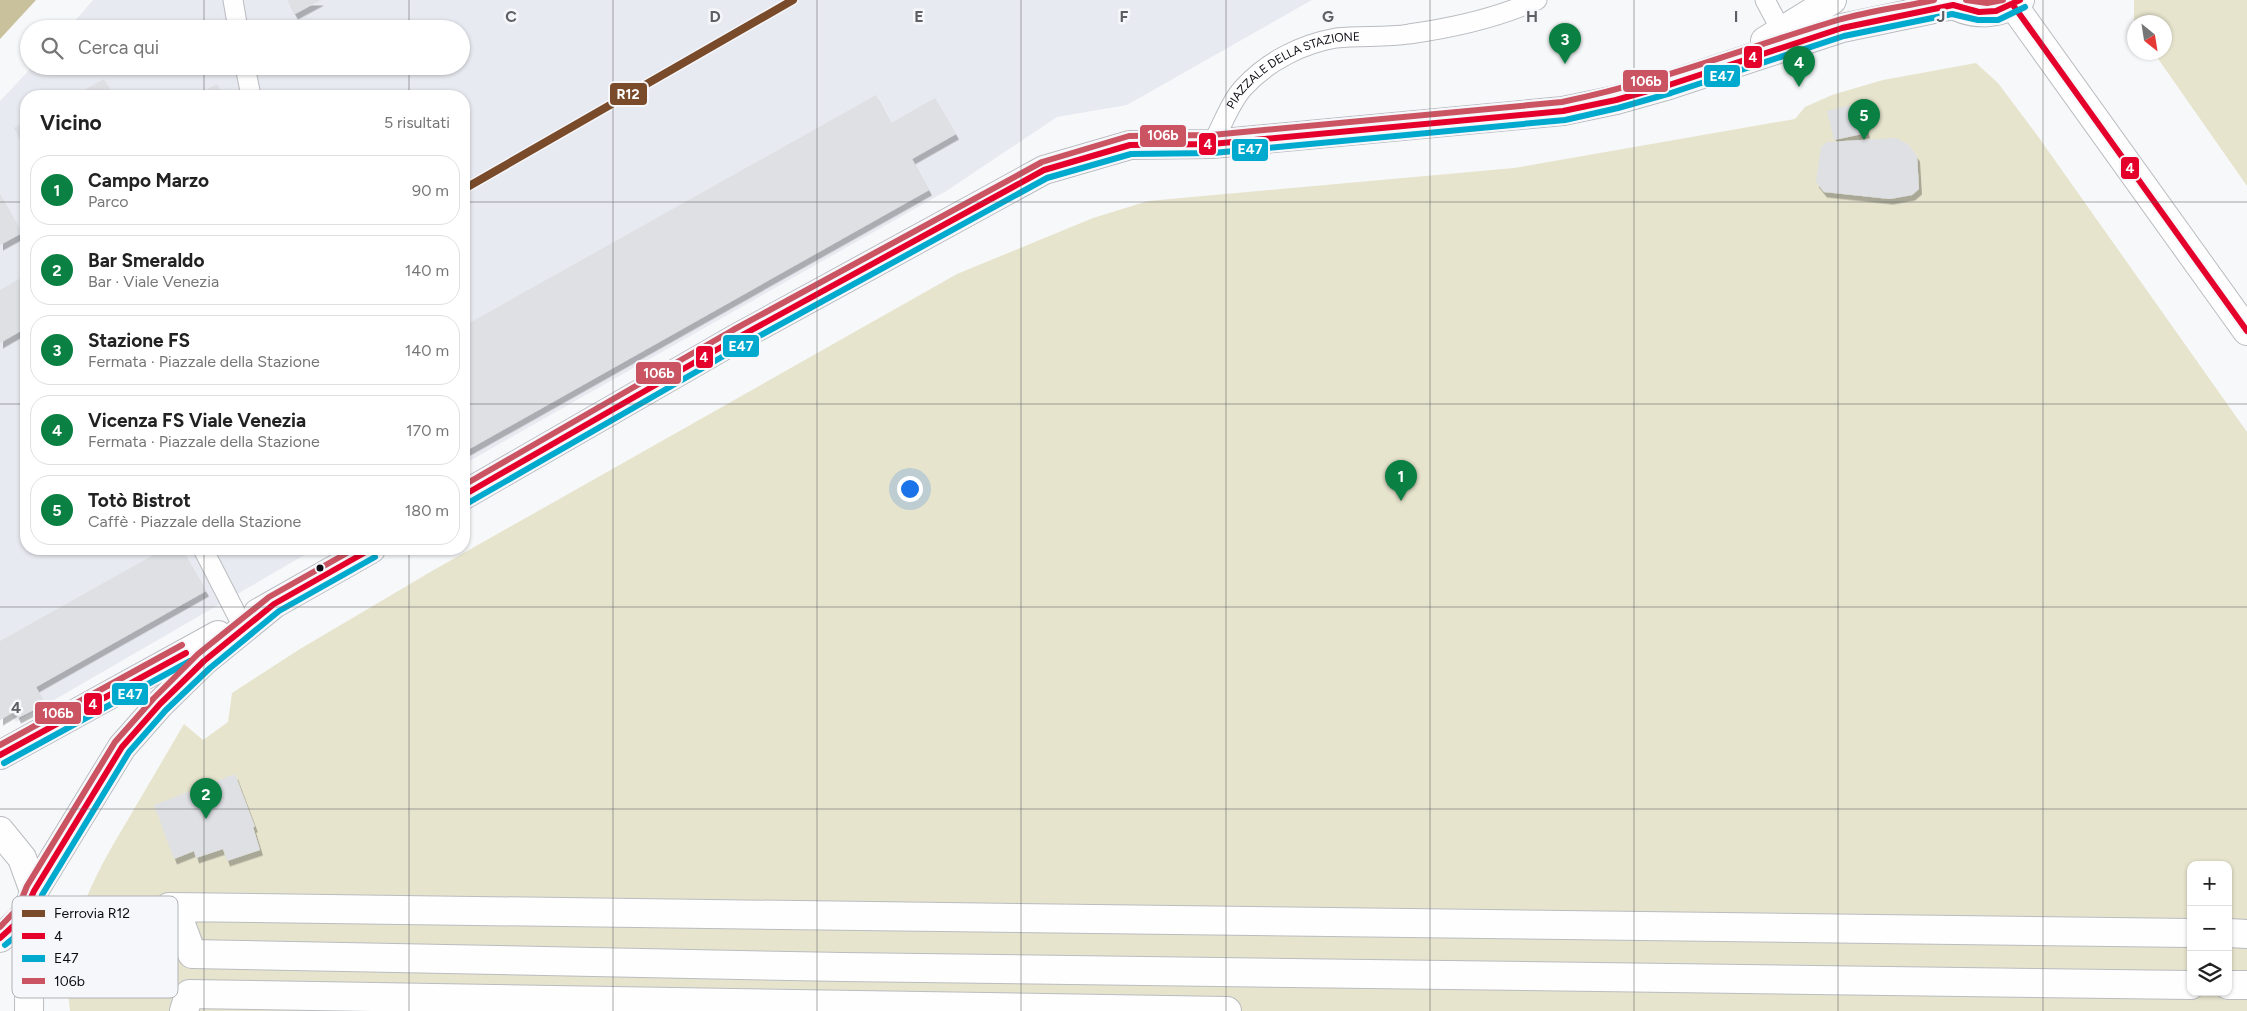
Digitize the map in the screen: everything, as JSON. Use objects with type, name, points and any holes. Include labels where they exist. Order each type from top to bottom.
[{"type":"street","points":[[1708,72],[1782,32],[1832,0]]},
{"type":"street","points":[[470,492],[736,338],[1044,170],[1130,145],[1212,144],[1562,110],[1616,100],[1842,28],[1950,2],[1968,11],[1984,13],[2017,2],[2247,331]]},
{"type":"street","points":[[0,755],[360,555]]},
{"type":"street","points":[[34,896],[122,747],[160,704],[204,661],[274,604]]},
{"type":"street","points":[[0,831],[22,858],[31,896]]},
{"type":"street","points":[[178,907],[2187,933]]},
{"type":"street","points":[[178,919],[192,954],[833,966],[2187,985]]},
{"type":"street","points":[[0,938],[12,928]]},
{"type":"street","points":[[2232,934],[2247,934]]},
{"type":"street","points":[[2232,985],[2247,986]]},
{"type":"street","points":[[184,1011],[189,994],[1227,1011]]},
{"type":"street","points":[[29,998],[29,1011]]},
{"type":"lane","points":[[233,0],[236,20]]},
{"type":"lane","name":"PIAZZALE DELLA STAZIONE","points":[[1212,144],[1243,88],[1270,65],[1296,49],[1336,38],[1396,36],[1464,24],[1516,9],[1537,0]]},
{"type":"lane","points":[[1765,0],[1782,32]]},
{"type":"lane","points":[[247,75],[250,90]]},
{"type":"lane","points":[[206,555],[241,622]]},
{"type":"shaded area","points":[[0,0],[36,0],[0,39]]},
{"type":"shaded area","points":[[93,0],[1312,0],[1127,105],[1057,117],[948,190],[470,461],[470,90],[20,90],[20,555],[305,555],[16,722],[11,713],[0,720],[0,101],[25,75],[470,75],[470,20],[76,20]]},
{"type":"shaded area","points":[[2134,0],[2247,0],[2247,186],[2159,60],[2172,60],[2172,15],[2134,15]]},
{"type":"shaded area","points":[[1976,63],[1998,83],[2037,135],[2247,432],[2247,1011],[70,1011],[69,998],[178,998],[178,896],[87,896],[116,839],[184,724],[203,740],[228,722],[232,693],[300,649],[460,555],[470,555],[470,550],[957,274],[1093,218],[1148,201],[1514,168],[1795,119],[1805,107],[1832,95],[1883,80]]},
{"type":"building","points":[[287,0],[321,0],[295,14]]},
{"type":"building","points":[[104,79],[110,90],[84,90]]},
{"type":"building","points":[[217,84],[220,90],[206,90]]},
{"type":"building","points":[[876,95],[891,123],[935,98],[956,134],[912,159],[929,190],[470,449],[470,323]]},
{"type":"building","points":[[1860,103],[1867,133],[1834,140],[1827,111]]},
{"type":"building","points":[[20,124],[20,139],[14,128]]},
{"type":"building","points":[[1896,138],[1908,144],[1917,156],[1919,189],[1912,195],[1890,199],[1824,192],[1816,182],[1821,147],[1827,142]]},
{"type":"building","points":[[0,194],[20,229],[20,234],[0,245]]},
{"type":"building","points":[[20,278],[20,331],[0,343],[0,290]]},
{"type":"building","points":[[153,555],[185,555],[206,591],[36,687],[45,704],[18,718],[15,711],[0,720],[0,641]]},
{"type":"building","points":[[235,774],[255,827],[253,827],[260,850],[227,861],[223,849],[196,858],[194,851],[174,859],[154,805]]},
{"type":"rail line","name":"R12","points":[[470,186],[793,0]]},
{"type":"transit line","name":"106b","points":[[470,482],[733,330],[1042,162],[1129,136],[1212,135],[1562,102],[1666,75],[1838,20],[1934,0]]},
{"type":"transit line","name":"106b","points":[[1966,0],[1987,3],[2003,0]]},
{"type":"transit line","name":"4","points":[[470,492],[737,338],[1044,170],[1130,145],[1212,144],[1563,111],[1616,100],[1669,85],[1842,28],[1953,5],[1979,12],[1996,11],[2020,0]]},
{"type":"transit line","name":"4","points":[[2013,5],[2247,331]]},
{"type":"transit line","name":"E47","points":[[470,502],[741,346],[1047,178],[1131,154],[1213,153],[1565,120],[1671,93],[1844,36],[1952,14],[1978,20],[1998,20],[2025,7]]},
{"type":"transit line","name":"106b","points":[[23,896],[27,886],[115,742],[154,698],[198,654],[269,597],[343,555]]},
{"type":"transit line","name":"4","points":[[32,896],[122,747],[160,704],[204,661],[274,604],[360,555]]},
{"type":"transit line","name":"E47","points":[[42,896],[129,752],[166,710],[210,668],[279,611],[375,557]]},
{"type":"transit line","name":"106b","points":[[0,745],[182,645]]},
{"type":"transit line","name":"4","points":[[0,755],[186,653]]},
{"type":"transit line","name":"E47","points":[[4,763],[190,661]]},
{"type":"transit line","name":"106b","points":[[0,927],[12,914]]},
{"type":"transit line","name":"4","points":[[0,938],[12,927]]},
{"type":"transit line","name":"E47","points":[[5,945],[12,939]]},
{"type":"place","name":"Stazione FS","points":[[1565,64]]},
{"type":"place","name":"Vicenza FS Viale Venezia","points":[[1799,87]]},
{"type":"place","name":"Totò Bistrot","points":[[1864,140]]},
{"type":"place","name":"Campo Marzo","points":[[1401,501]]},
{"type":"place","name":"Bar Smeraldo","points":[[206,819]]}]
